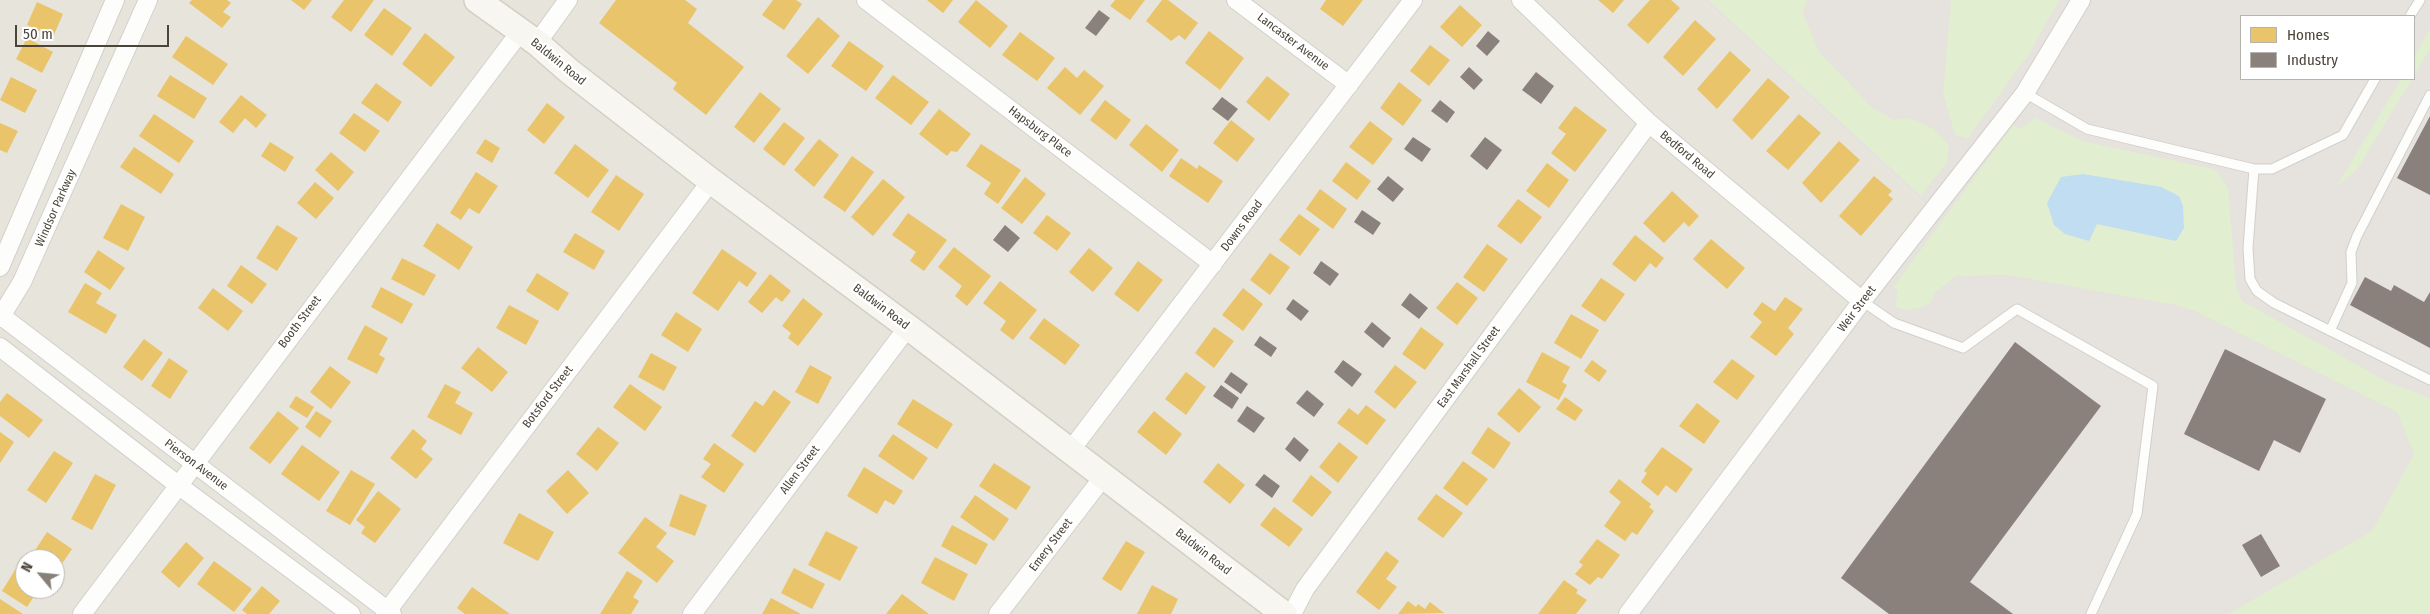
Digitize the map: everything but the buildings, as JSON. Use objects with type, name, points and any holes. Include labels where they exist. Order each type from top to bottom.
[{"type":"main road","name":"Baldwin Road","points":[[477,0],[711,181],[908,327],[1284,614]]},
{"type":"street","points":[[0,267],[115,0]]},
{"type":"street","name":"Windsor Parkway","points":[[0,316],[22,282],[148,0]]},
{"type":"street","name":"Booth Street","points":[[82,614],[194,463],[528,38],[568,0]]},
{"type":"street","name":"Hapsburg Place","points":[[866,0],[1213,264]]},
{"type":"street","name":"Lancaster Avenue","points":[[1236,0],[1349,85]]},
{"type":"street","name":"Downs Road","points":[[1070,451],[1414,0]]},
{"type":"street","name":"Bedford Road","points":[[1521,0],[1649,123],[1862,301]]},
{"type":"street","name":"Weir Street","points":[[1628,614],[1862,301],[2024,93],[2081,0]]},
{"type":"street","points":[[80,82],[106,94]]},
{"type":"street","name":"East Marshall Street","points":[[1292,614],[1305,589],[1649,123]]},
{"type":"street","name":"Botsford Street","points":[[388,613],[711,181]]},
{"type":"street","name":"Pierson Avenue","points":[[0,316],[388,613]]},
{"type":"street","name":"Allen Street","points":[[692,614],[908,327]]},
{"type":"street","points":[[0,347],[178,485],[351,614]]},
{"type":"street","name":"Emery Street","points":[[998,614],[1104,476]]},
{"type":"lane","points":[[2411,15],[2420,0]]},
{"type":"lane","points":[[2024,93],[2087,129],[2254,169],[2272,169],[2343,135],[2374,80]]},
{"type":"lane","points":[[2330,331],[2352,283],[2351,252],[2357,236],[2430,95]]},
{"type":"lane","points":[[2254,169],[2248,248],[2250,279],[2257,291],[2274,303],[2430,380]]},
{"type":"lane","points":[[1862,301],[1894,323],[1963,348],[2017,309],[2153,386],[2137,514],[2091,614]]},
{"type":"shaded area","points":[[0,0],[1703,0],[1927,206],[1620,614],[0,614]]},
{"type":"shaded area","points":[[1703,0],[2430,0],[2430,611],[2422,614],[1620,614],[1927,206]]},
{"type":"green space","points":[[1708,0],[1807,0],[1803,13],[1819,52],[1874,109],[1894,120],[1909,118],[1934,129],[1949,145],[1947,162],[1921,196]]},
{"type":"green space","points":[[1951,0],[2059,0],[2029,54],[1968,138],[1955,135],[1943,93]]},
{"type":"green space","points":[[2430,29],[2430,49],[2415,74],[2415,55]]},
{"type":"green space","points":[[2400,80],[2411,80],[2357,170],[2336,187]]},
{"type":"green space","points":[[2035,118],[2082,141],[2217,171],[2228,188],[2236,286],[2242,301],[2390,383],[2430,398],[2430,614],[2228,614],[2372,531],[2414,454],[2397,412],[2195,311],[2175,305],[2008,275],[1956,276],[1935,293],[1930,303],[1920,308],[1907,310],[1895,307],[1898,291],[1893,287],[2013,125],[2020,129]]},
{"type":"water","points":[[2083,174],[2161,187],[2179,196],[2183,206],[2184,228],[2176,241],[2097,224],[2089,241],[2065,234],[2054,225],[2047,203],[2061,177]]}]
